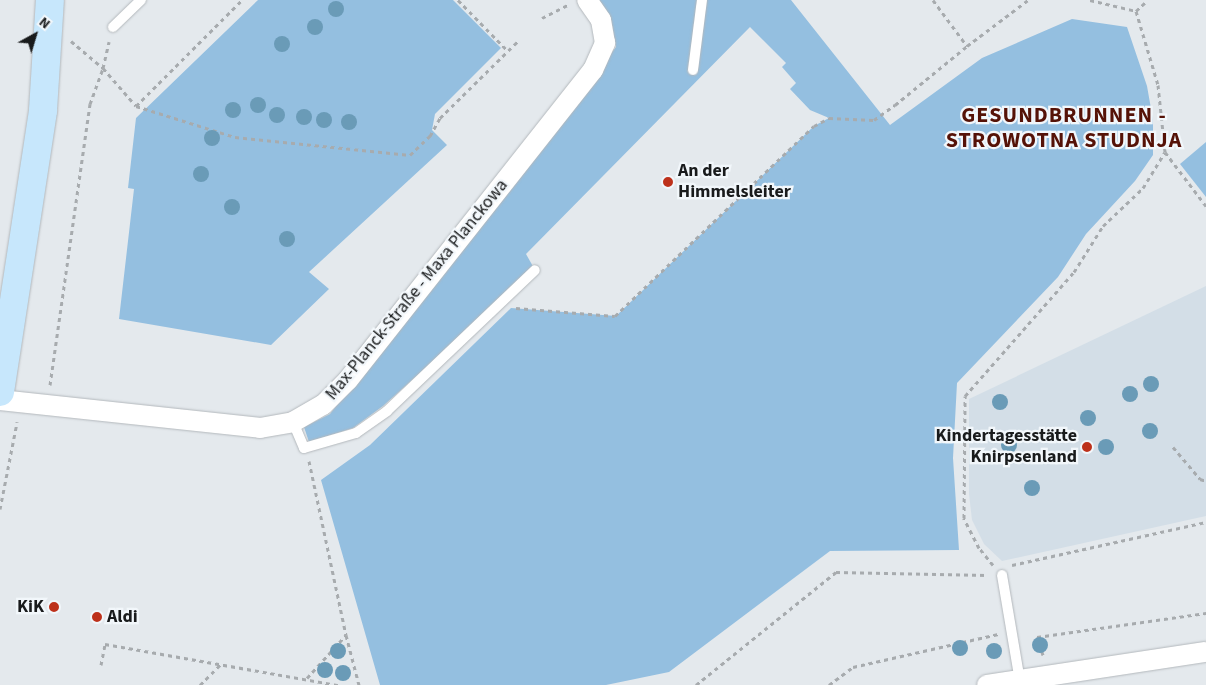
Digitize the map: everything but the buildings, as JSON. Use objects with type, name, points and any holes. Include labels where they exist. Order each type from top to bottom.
[{"type":"street","name":"Max-Planck-Straße - Maxa Planckowa","points":[[0,400],[10,397],[48,405],[260,428],[294,422],[323,405],[348,380],[593,70],[605,43],[600,20],[587,0]]},
{"type":"street","points":[[10,397],[43,110],[50,11]]},
{"type":"street","points":[[987,685],[1206,652]]},
{"type":"lane","points":[[113,27],[140,0]]},
{"type":"lane","points":[[694,70],[702,0]]},
{"type":"lane","points":[[294,422],[304,448],[356,433],[387,411],[536,270]]},
{"type":"lane","points":[[1002,575],[1020,681]]},
{"type":"path","points":[[136,106],[242,0]]},
{"type":"path","points":[[458,0],[508,51]]},
{"type":"path","points":[[933,0],[967,46]]},
{"type":"path","points":[[511,308],[616,316],[814,126],[829,118],[874,120],[1028,0]]},
{"type":"path","points":[[1090,0],[1136,11]]},
{"type":"path","points":[[1136,11],[1148,0]]},
{"type":"path","points":[[542,18],[556,10]]},
{"type":"path","points":[[50,11],[136,106],[235,137],[410,155],[430,136],[440,118],[518,41]]},
{"type":"path","points":[[1136,11],[1158,85],[1160,116],[1166,152],[1206,206]]},
{"type":"path","points":[[48,405],[90,104],[103,68],[113,27]]},
{"type":"path","points":[[1002,575],[979,548],[964,518],[965,396],[1074,272],[1102,226],[1143,188],[1166,152]]},
{"type":"path","points":[[0,509],[10,397]]},
{"type":"path","points":[[1173,447],[1200,479],[1206,482]]},
{"type":"path","points":[[308,457],[346,635],[359,685]]},
{"type":"path","points":[[696,685],[836,572],[1002,575],[1013,564],[1206,522]]},
{"type":"path","points":[[1050,676],[1038,637],[1206,613]]},
{"type":"path","points":[[829,685],[853,667],[1011,631]]},
{"type":"path","points":[[307,679],[346,635]]},
{"type":"path","points":[[101,665],[105,644],[338,685]]},
{"type":"path","points":[[200,685],[221,664]]},
{"type":"shaded area","points":[[258,0],[453,0],[501,48],[435,114],[432,130],[447,145],[309,272],[329,289],[271,345],[119,319],[134,189],[128,188],[136,118]]},
{"type":"shaded area","points":[[599,0],[791,0],[890,125],[982,58],[1072,19],[1127,27],[1147,86],[1153,120],[1153,155],[1135,181],[1086,234],[1058,277],[957,383],[953,458],[959,550],[830,551],[669,672],[606,685],[380,685],[321,480],[370,445],[511,308],[616,316],[814,126],[829,118],[810,110],[790,89],[796,83],[782,67],[786,63],[750,27],[526,254],[535,270],[383,406],[353,428],[309,442],[304,427],[330,414],[616,47],[611,19]]},
{"type":"shaded area","points":[[1206,142],[1206,197],[1180,164]]},
{"type":"shaded area","name":"Kindertagesstätte Knirpsenland","points":[[1206,286],[1206,516],[1002,561],[984,544],[972,520],[969,494],[969,399]]},
{"type":"place","name":"An der Himmelsleiter","points":[[668,182]]},
{"type":"place","name":"Kindertagesstätte Knirpsenland","points":[[1087,447]]},
{"type":"place","name":"KiK","points":[[54,607]]},
{"type":"place","name":"Aldi","points":[[97,617]]},
{"type":"district","name":"GESUNDBRUNNEN - STROWOTNA STUDNJA","points":[[1064,128]]}]
